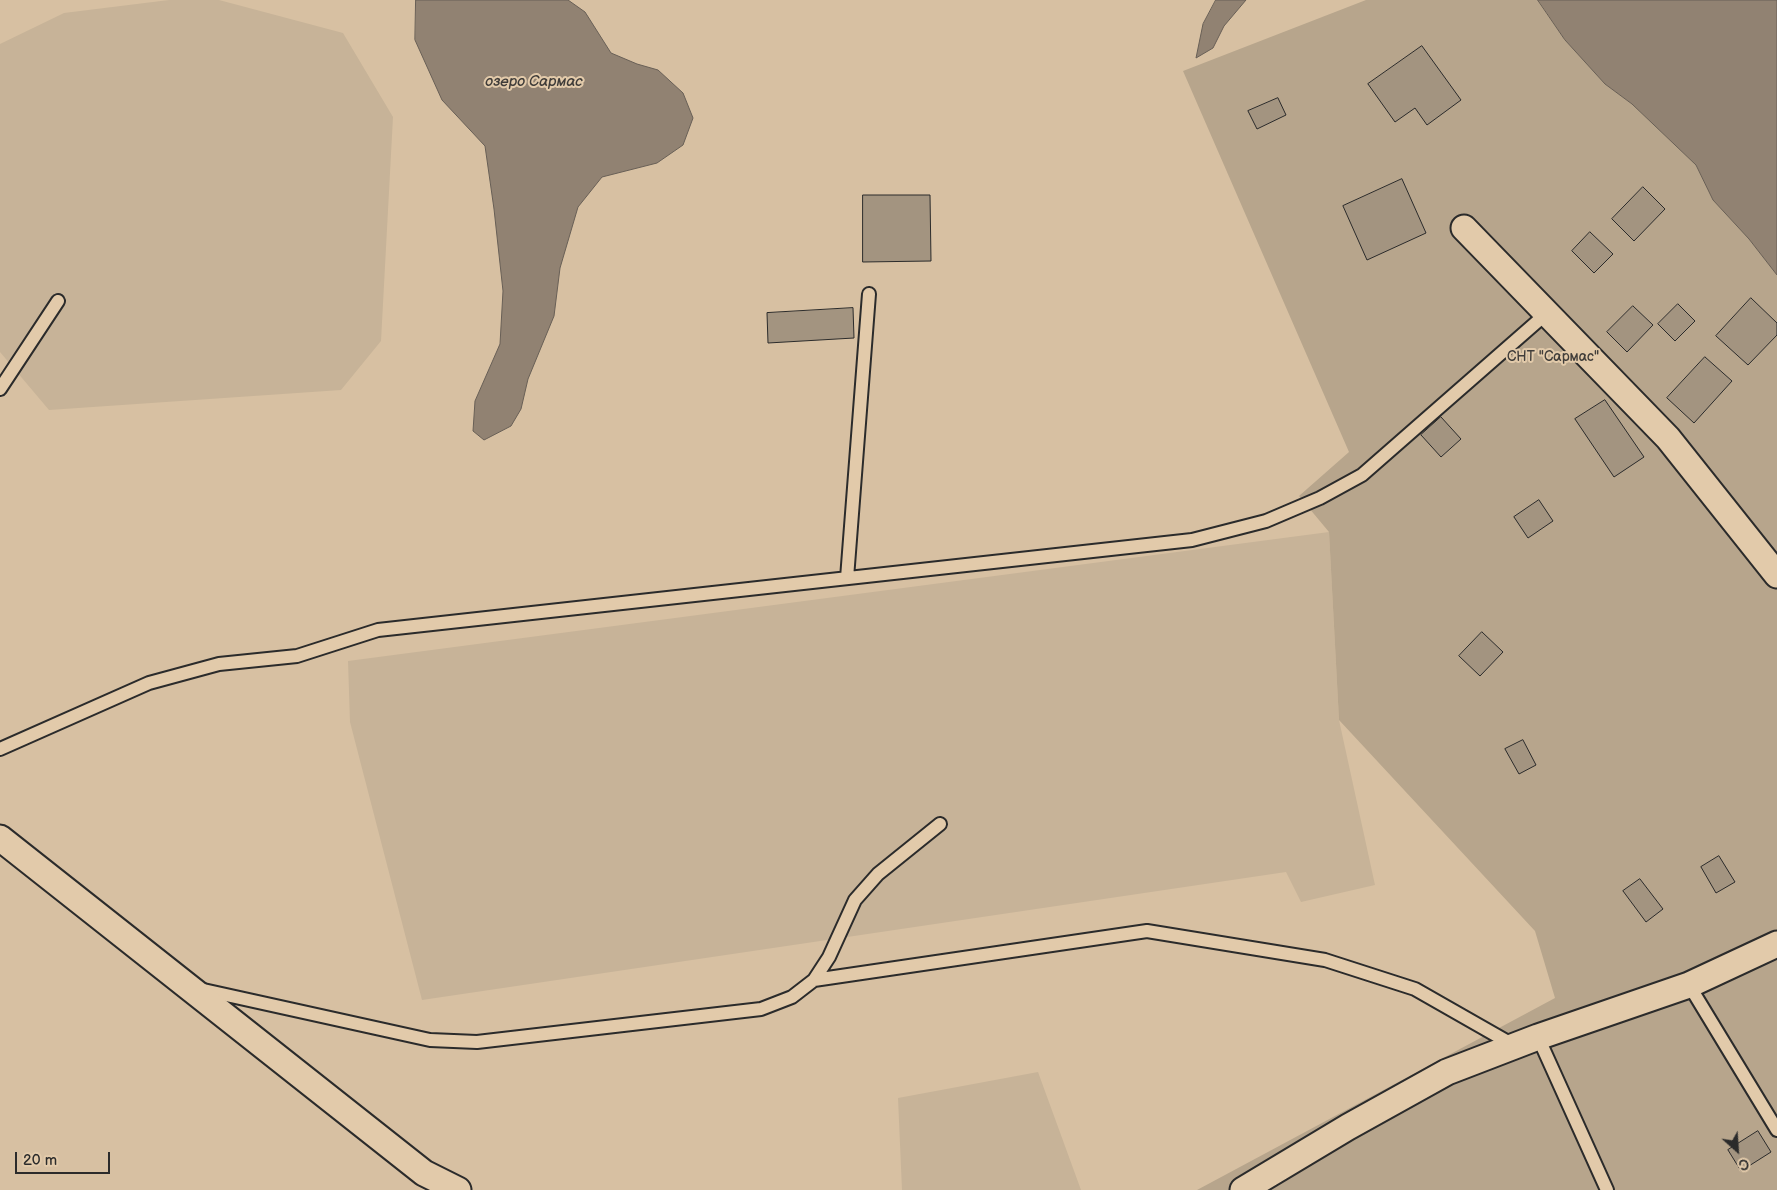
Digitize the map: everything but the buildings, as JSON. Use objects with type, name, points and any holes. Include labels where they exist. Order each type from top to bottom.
[{"type":"street","points":[[1464,228],[1668,438],[1777,575]]},
{"type":"street","points":[[0,838],[424,1172],[458,1190]]},
{"type":"street","points":[[1243,1190],[1348,1127],[1447,1072],[1526,1042],[1689,985],[1777,944]]},
{"type":"lane","points":[[847,578],[870,294]]},
{"type":"lane","points":[[0,389],[58,301]]},
{"type":"lane","points":[[0,749],[149,682],[219,664],[297,656],[378,630],[1192,540],[1266,521],[1320,498],[1362,475],[1547,313]]},
{"type":"lane","points":[[190,987],[430,1040],[476,1042],[761,1009],[792,997],[814,980],[829,957],[855,900],[878,874],[940,824]]},
{"type":"lane","points":[[814,980],[1147,932],[1334,963],[1415,989],[1526,1042],[1607,1190]]},
{"type":"lane","points":[[1689,985],[1777,1130]]},
{"type":"shaded area","points":[[169,0],[219,0],[343,33],[393,117],[381,341],[341,390],[49,410],[0,352],[0,44],[64,13]]},
{"type":"shaded area","points":[[1329,532],[1339,720],[1375,885],[1301,902],[1286,872],[422,1000],[350,722],[348,661]]},
{"type":"shaded area","points":[[1038,1072],[1081,1190],[902,1190],[898,1098]]},
{"type":"green space","name":"СНТ \"Сармас\"","points":[[1366,0],[1538,0],[1565,40],[1605,84],[1632,104],[1696,165],[1713,200],[1749,239],[1777,275],[1777,1190],[1197,1190],[1555,998],[1535,931],[1339,720],[1329,532],[1299,496],[1349,452],[1183,71]]},
{"type":"water","name":"озеро Сармас","points":[[416,0],[568,0],[585,12],[611,53],[637,64],[658,70],[683,93],[693,118],[683,145],[657,163],[602,177],[578,207],[560,268],[554,316],[528,379],[521,409],[511,426],[484,440],[473,431],[475,401],[500,344],[503,291],[485,146],[442,100],[415,40]]},
{"type":"water","points":[[1216,0],[1246,0],[1224,26],[1213,48],[1196,58],[1203,24]]},
{"type":"water","points":[[1538,0],[1777,0],[1777,275],[1749,239],[1713,200],[1696,165],[1632,104],[1605,84],[1565,40]]}]
